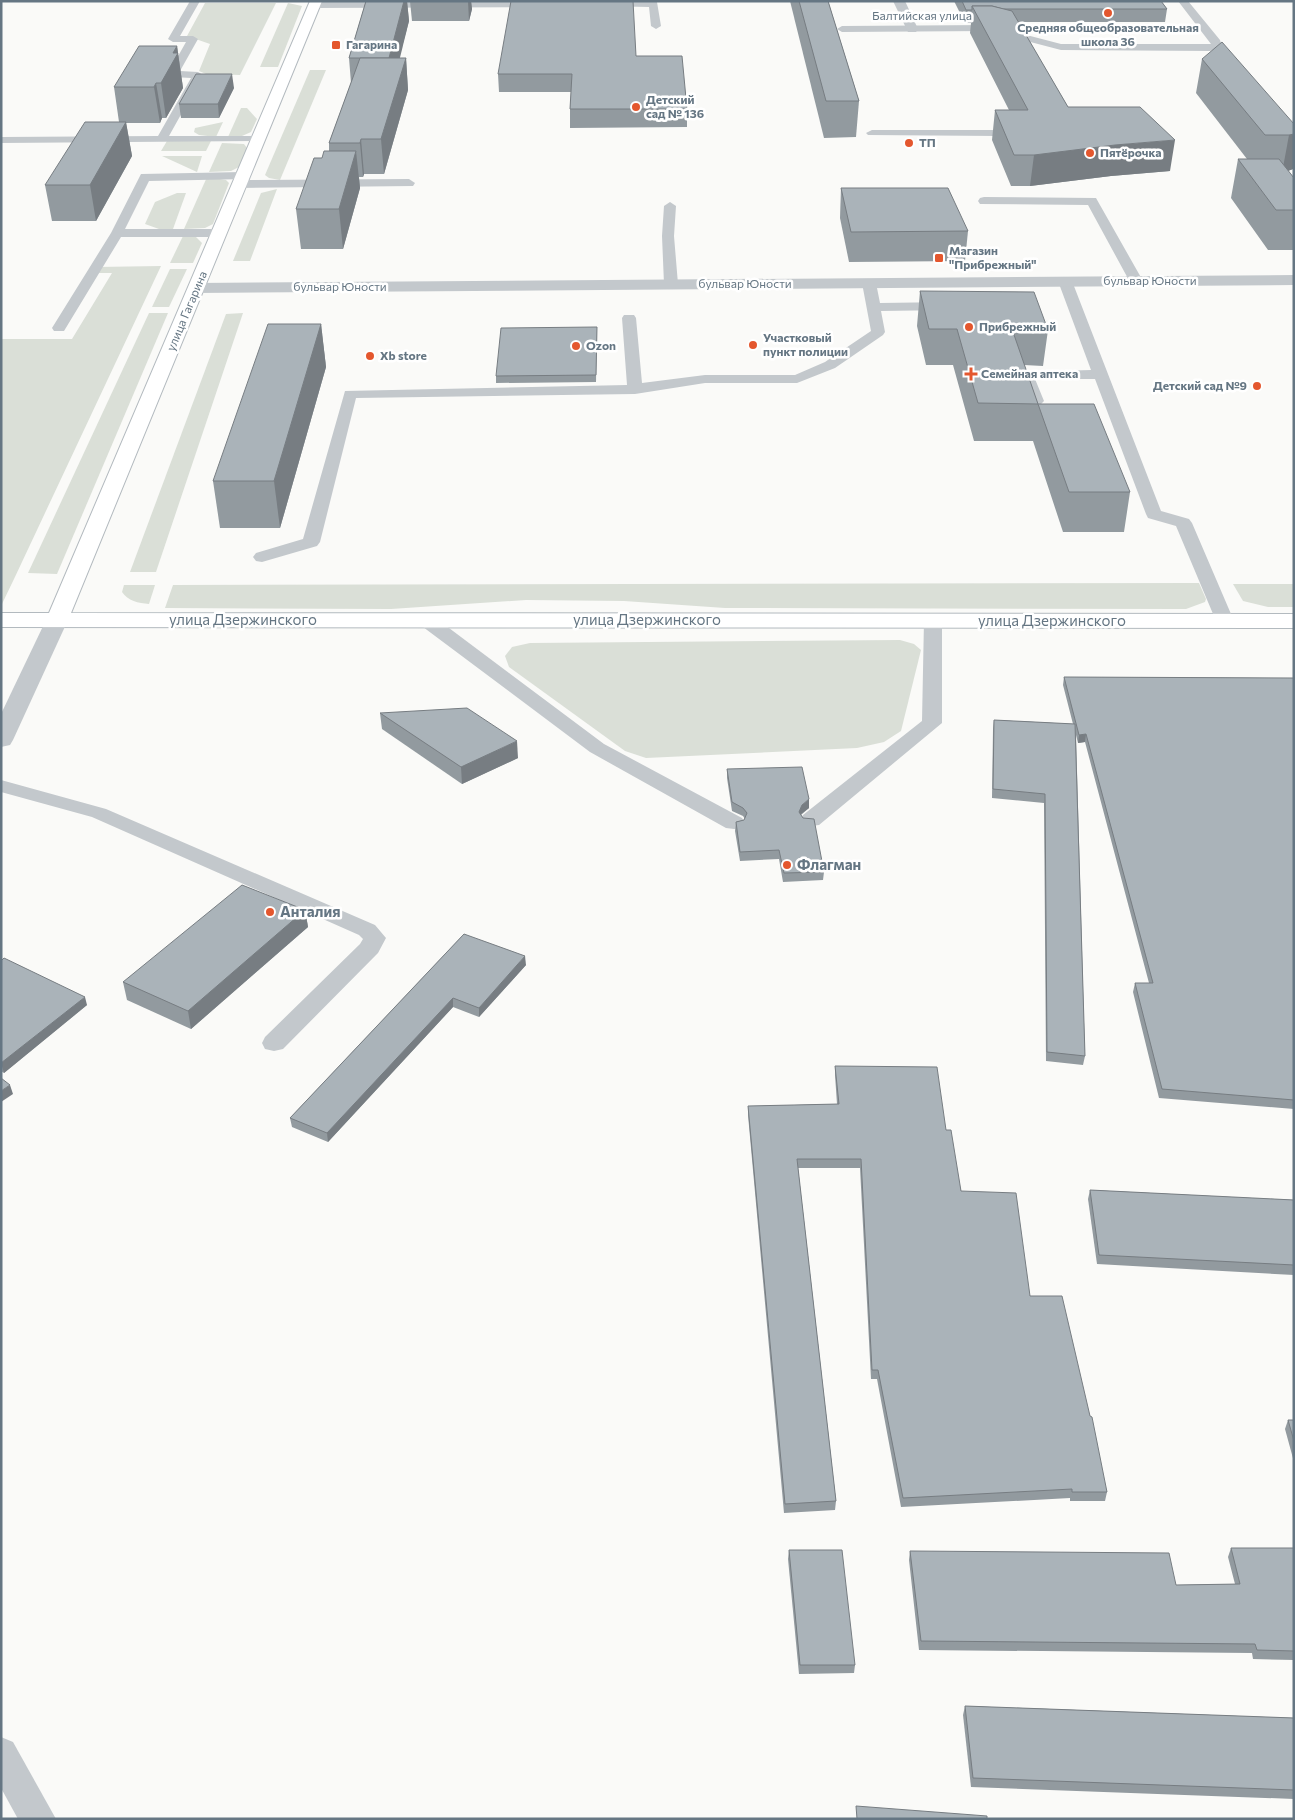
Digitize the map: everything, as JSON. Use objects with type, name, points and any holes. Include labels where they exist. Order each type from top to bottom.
[{"type":"street","points":[[899,1],[912,29]]},
{"type":"street","name":"улица Гагарина","points":[[57,620],[316,3]]},
{"type":"street","name":"бульвар Юности","points":[[196,288],[869,283],[1007,290],[1065,282],[1294,280]]},
{"type":"street","name":"улица Дзержинского","points":[[1,620],[1294,621]]},
{"type":"street","points":[[1,740],[57,620]]},
{"type":"lane","points":[[161,140],[198,75],[174,74],[193,39],[173,39],[195,1]]},
{"type":"lane","name":"Балтийская улица","points":[[842,29],[989,28],[1060,47],[1210,48],[1218,44],[1184,1]]},
{"type":"lane","points":[[316,3],[547,4]]},
{"type":"lane","points":[[596,4],[654,4],[656,26]]},
{"type":"lane","points":[[872,133],[998,133]]},
{"type":"lane","points":[[1,140],[259,139]]},
{"type":"lane","points":[[128,153],[137,140]]},
{"type":"lane","points":[[59,328],[117,233],[145,177],[409,183]]},
{"type":"lane","points":[[984,201],[1092,201],[1136,281]]},
{"type":"lane","points":[[670,206],[668,236],[671,284]]},
{"type":"lane","points":[[117,233],[220,233]]},
{"type":"lane","points":[[1065,282],[1154,514],[1183,523],[1225,621]]},
{"type":"lane","points":[[262,557],[311,542],[350,394],[636,389],[705,379],[797,379],[813,374],[830,365],[878,332],[869,283]]},
{"type":"lane","points":[[874,307],[962,306]]},
{"type":"lane","points":[[630,318],[636,389]]},
{"type":"lane","points":[[1040,412],[1026,375],[1100,374]]},
{"type":"lane","points":[[1103,431],[1122,431]]},
{"type":"lane","points":[[426,620],[597,748],[734,822]]},
{"type":"lane","points":[[812,820],[932,724],[933,620]]},
{"type":"lane","points":[[1,786],[100,813],[367,930],[375,938],[370,948],[274,1043]]},
{"type":"lane","points":[[1,1754],[38,1819]]},
{"type":"shaded area","points":[[205,3],[276,3],[240,75],[206,74],[199,71],[210,44],[187,36]]},
{"type":"shaded area","points":[[288,3],[302,6],[278,67],[260,67]]},
{"type":"shaded area","points":[[310,70],[326,70],[280,180],[269,178],[265,175]]},
{"type":"shaded area","points":[[241,108],[247,108],[257,119],[251,132],[242,136],[228,137]]},
{"type":"shaded area","points":[[223,122],[216,137],[199,135],[194,132],[195,128]]},
{"type":"shaded area","points":[[167,141],[211,141],[206,151],[161,151]]},
{"type":"shaded area","points":[[222,143],[244,144],[247,148],[239,167],[231,171],[209,172]]},
{"type":"shaded area","points":[[162,156],[202,156],[197,172]]},
{"type":"shaded area","points":[[207,177],[226,180],[229,183],[213,224],[205,228],[184,229]]},
{"type":"shaded area","points":[[277,189],[250,261],[233,261],[261,193]]},
{"type":"shaded area","points":[[177,193],[186,193],[173,229],[159,229],[145,224],[155,202]]},
{"type":"shaded area","points":[[183,236],[196,237],[202,243],[193,263],[170,263]]},
{"type":"shaded area","points":[[161,266],[1,606],[1,339],[72,339],[112,273],[93,273],[96,267]]},
{"type":"shaded area","points":[[170,269],[187,269],[169,307],[152,307]]},
{"type":"shaded area","points":[[149,313],[168,313],[57,574],[28,573]]},
{"type":"shaded area","points":[[243,313],[156,572],[130,572],[226,314]]},
{"type":"shaded area","points":[[1199,583],[1206,599],[1205,602],[1186,609],[725,608],[624,601],[526,600],[391,609],[165,608],[173,585]]},
{"type":"shaded area","points":[[1233,584],[1294,584],[1294,607],[1268,607],[1243,601]]},
{"type":"shaded area","points":[[124,585],[155,585],[149,604],[127,598],[122,592]]},
{"type":"shaded area","points":[[900,640],[914,644],[921,650],[901,731],[884,742],[857,748],[646,758],[625,751],[509,667],[505,656],[512,647],[530,643]]},
{"type":"building","points":[[366,1],[404,1],[389,58],[349,58]]},
{"type":"building","points":[[511,1],[633,1],[636,56],[682,56],[687,109],[570,109],[572,74],[498,74]]},
{"type":"building","points":[[799,1],[828,1],[859,101],[826,101]]},
{"type":"building","points":[[962,1],[1161,1],[1167,9],[1003,9],[992,6],[972,6],[972,10],[966,10]]},
{"type":"building","points":[[972,6],[992,6],[1012,11],[1068,107],[1140,107],[1175,140],[1034,155],[1014,155],[995,110],[1028,110]]},
{"type":"building","points":[[1222,42],[1294,124],[1294,134],[1265,135],[1202,59]]},
{"type":"building","points":[[139,46],[177,46],[173,53],[178,53],[161,83],[156,83],[154,87],[114,87]]},
{"type":"building","points":[[360,58],[406,58],[381,139],[361,139],[360,143],[329,143]]},
{"type":"building","points":[[196,74],[232,74],[218,104],[179,104]]},
{"type":"building","points":[[85,122],[126,122],[90,185],[45,185]]},
{"type":"building","points":[[324,151],[356,151],[339,209],[296,209],[314,158],[322,158]]},
{"type":"building","points":[[1238,159],[1279,159],[1294,178],[1294,210],[1276,210]]},
{"type":"building","points":[[841,188],[948,188],[968,231],[851,232]]},
{"type":"building","points":[[920,291],[1034,292],[1048,330],[1012,329],[1038,404],[978,403],[957,329],[929,329]]},
{"type":"building","points":[[268,324],[321,324],[274,481],[213,481]]},
{"type":"building","points":[[597,327],[596,375],[496,376],[501,328]]},
{"type":"building","points":[[1038,404],[1094,404],[1130,492],[1069,492]]},
{"type":"building","points":[[1064,677],[1294,678],[1294,1100],[1162,1089],[1135,983],[1153,983],[1086,734],[1079,735]]},
{"type":"building","points":[[467,708],[517,741],[461,767],[380,713]]},
{"type":"building","points":[[994,720],[1075,724],[1085,1056],[1047,1052],[1045,794],[993,789]]},
{"type":"building","points":[[802,767],[809,799],[802,805],[799,812],[803,818],[814,819],[824,872],[784,873],[779,850],[740,852],[736,822],[744,820],[747,813],[743,808],[732,802],[727,769]]},
{"type":"building","points":[[242,885],[305,910],[188,1011],[123,982]]},
{"type":"building","points":[[464,934],[525,956],[479,1008],[453,998],[327,1133],[290,1118]]},
{"type":"building","points":[[4,958],[85,997],[1,1063],[1,961]]},
{"type":"building","points":[[835,1066],[937,1067],[946,1130],[951,1130],[961,1191],[1016,1193],[1030,1296],[1062,1296],[1090,1416],[1092,1417],[1107,1492],[1072,1492],[1072,1489],[903,1498],[878,1370],[872,1370],[861,1159],[797,1159],[836,1501],[785,1504],[748,1106],[839,1104]]},
{"type":"building","points":[[1,1078],[10,1085],[1,1091]]},
{"type":"building","points":[[1090,1190],[1294,1200],[1294,1265],[1099,1255]]},
{"type":"building","points":[[1288,1420],[1294,1420],[1294,1441]]},
{"type":"building","points":[[1231,1548],[1294,1548],[1294,1651],[1257,1650],[1255,1644],[921,1641],[910,1551],[1169,1553],[1176,1585],[1240,1584]]},
{"type":"building","points":[[789,1550],[842,1550],[855,1665],[800,1665]]},
{"type":"building","points":[[965,1706],[1294,1718],[1294,1790],[973,1778]]},
{"type":"building","points":[[856,1806],[987,1816],[987,1819],[857,1819]]},
{"type":"place","name":"Средняя общеобразовательная школа 36","points":[[1108,13]]},
{"type":"place","name":"Гагарина","points":[[336,45]]},
{"type":"place","name":"Детский сад № 136","points":[[636,107]]},
{"type":"place","name":"ТП","points":[[909,143]]},
{"type":"place","name":"Пятёрочка","points":[[1090,153]]},
{"type":"place","name":"Магазин \"Прибрежный\"","points":[[939,258]]},
{"type":"place","name":"Прибрежный","points":[[969,327]]},
{"type":"place","name":"Участковый пункт полиции","points":[[753,345]]},
{"type":"place","name":"Ozon","points":[[576,346]]},
{"type":"place","name":"Xb store","points":[[370,356]]},
{"type":"place","name":"Семейная аптека","points":[[971,374]]},
{"type":"place","name":"Детский сад №9","points":[[1257,386]]},
{"type":"place","name":"Флагман","points":[[787,865]]},
{"type":"place","name":"Анталия","points":[[270,912]]}]
